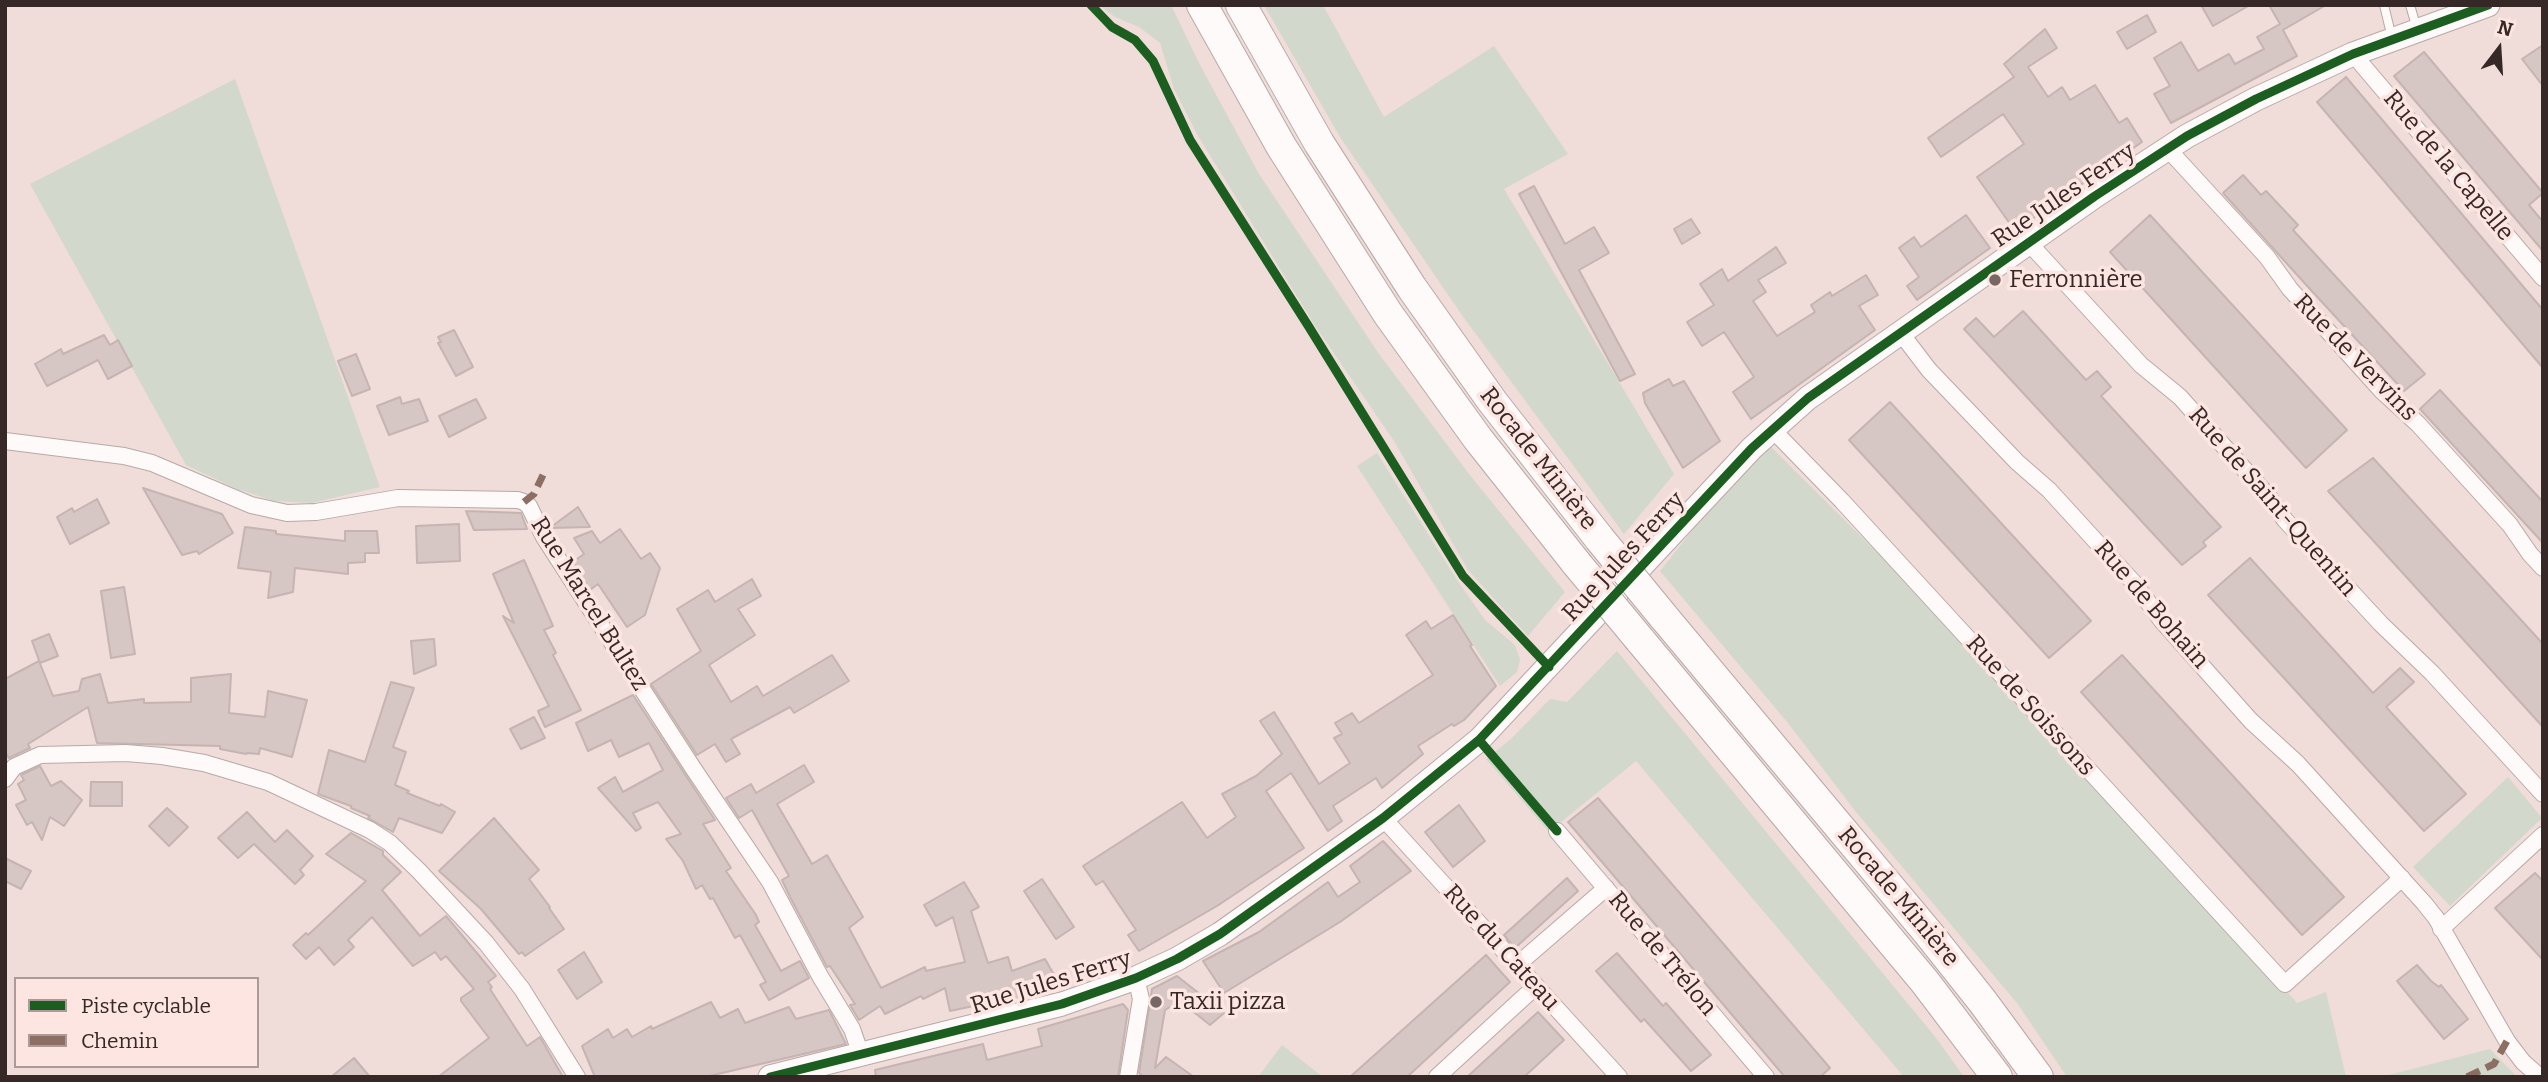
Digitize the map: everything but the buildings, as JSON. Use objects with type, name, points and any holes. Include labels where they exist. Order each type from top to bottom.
[{"type":"highway","name":"Rocade Minière","points":[[1202,5],[1281,146],[1380,302],[1478,439],[1577,564],[1925,982],[1997,1077]]},
{"type":"highway","name":"Rocade Minière","points":[[1241,5],[1319,144],[1412,288],[1508,423],[1663,616],[1929,934],[2038,1077]]},
{"type":"street","name":"Rue Jules Ferry","points":[[783,1075],[1062,1004],[1136,978],[1177,959],[1244,919],[1434,779],[1495,724],[1699,503],[1772,429],[1808,398],[2028,242],[2167,148],[2256,99],[2353,54],[2488,5]]},
{"type":"street","name":"Rue de la Capelle","points":[[2353,54],[2543,278]]},
{"type":"street","name":"Rue de Vervins","points":[[2167,148],[2267,257],[2290,289],[2372,380],[2418,424],[2510,525],[2543,568]]},
{"type":"street","name":"Rue de Saint-Quentin","points":[[2028,242],[2141,365],[2180,397],[2262,489],[2302,539],[2381,624],[2432,673],[2543,794]]},
{"type":"street","name":"Rue de Bohain","points":[[1900,332],[1929,370],[2017,462],[2049,491],[2125,573],[2162,621],[2251,721],[2298,764],[2431,910],[2508,1041],[2523,1062],[2540,1077]]},
{"type":"street","name":"Rue de Soissons","points":[[1772,429],[1851,510],[2285,985],[2402,878]]},
{"type":"street","name":"Rue Marcel Bultez","points":[[5,441],[124,456],[152,463],[251,505],[288,513],[316,512],[398,498],[524,502],[529,506],[544,537],[643,692],[770,882],[820,976],[852,1029],[861,1055]]},
{"type":"street","points":[[5,779],[14,768],[40,755],[126,753],[162,756],[213,766],[268,782],[370,830],[419,871],[486,943],[522,989],[577,1077]]},
{"type":"street","name":"Rue du Cateau","points":[[1383,818],[1619,1077]]},
{"type":"street","name":"Rue de Trélon","points":[[1557,831],[1766,1077]]},
{"type":"street","points":[[2441,929],[2543,835]]},
{"type":"street","points":[[1517,965],[1606,888]]},
{"type":"street","points":[[1128,1077],[1141,999],[1136,978]]},
{"type":"street","points":[[1437,1077],[1536,986]]},
{"type":"lane","points":[[2384,5],[2392,38]]},
{"type":"lane","points":[[2410,5],[2417,29]]},
{"type":"shaded area","points":[[1099,5],[1171,5],[1259,174],[1379,354],[1469,474],[1565,592],[1528,636],[1468,570],[1394,441],[1316,327],[1198,136],[1174,89],[1160,43],[1139,27],[1115,17]]},
{"type":"shaded area","points":[[1264,5],[1323,5],[1384,117],[1494,46],[1568,154],[1504,189],[1674,474],[1624,534],[1464,318],[1340,137]]},
{"type":"shaded area","points":[[235,79],[380,487],[312,503],[274,501],[237,489],[186,465],[30,184]]},
{"type":"shaded area","points":[[1770,446],[1927,602],[2297,1003],[2326,992],[2346,1077],[2067,1077],[2017,1003],[1856,812],[1788,723],[1660,571],[1710,508]]},
{"type":"shaded area","points":[[1377,453],[1485,620],[1515,645],[1520,660],[1517,672],[1500,686],[1357,466]]},
{"type":"shaded area","points":[[1617,651],[1937,1039],[1964,1077],[1904,1077],[1636,761],[1549,832],[1486,759],[1511,739],[1550,699],[1567,702]]},
{"type":"shaded area","points":[[2508,777],[2542,818],[2450,906],[2413,867]]},
{"type":"shaded area","points":[[1282,1045],[1323,1077],[1258,1077]]},
{"type":"shaded area","points":[[2490,1049],[2516,1076],[2381,1077]]},
{"type":"marked path","points":[[524,502],[534,494],[543,475]]},
{"type":"marked path","points":[[2467,1077],[2494,1064],[2507,1041]]},
{"type":"cycle path","points":[[1091,5],[1112,27],[1135,40],[1153,61],[1190,140],[1463,576],[1549,667]]},
{"type":"cycle path","points":[[770,1077],[1062,1004],[1136,978],[1177,959],[1220,934],[1383,818],[1479,740],[1752,448],[1808,398],[2095,196],[2187,136],[2256,99],[2353,54],[2488,5]]},
{"type":"cycle path","points":[[1479,740],[1557,831]]},
{"type":"place","name":"Ferronnière","points":[[1995,280]]},
{"type":"place","name":"Taxii pizza","points":[[1156,1002]]}]
